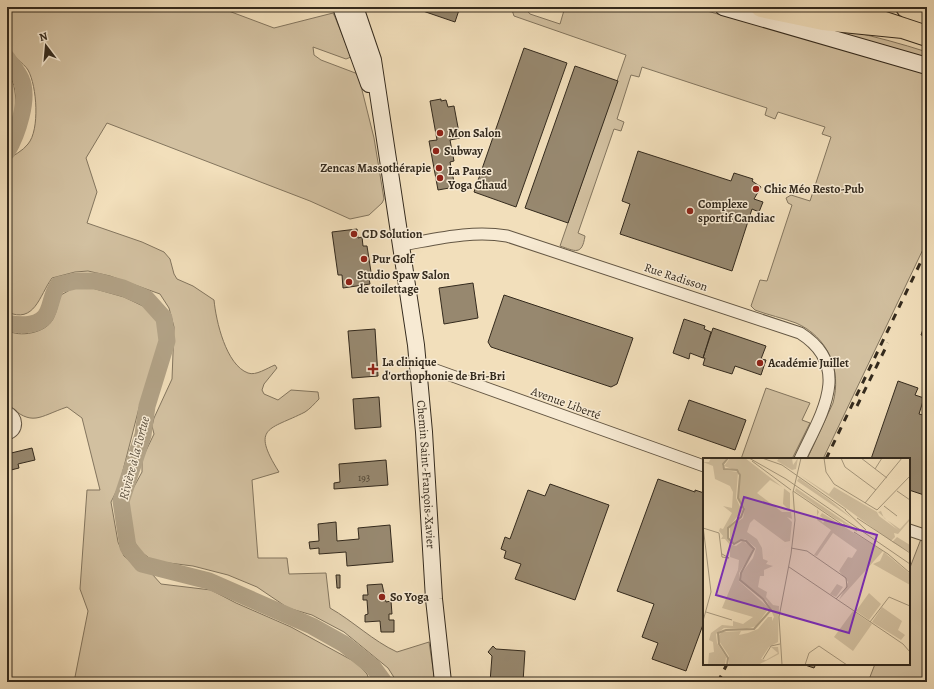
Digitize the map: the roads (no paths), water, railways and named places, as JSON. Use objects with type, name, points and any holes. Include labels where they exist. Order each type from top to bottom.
[{"type":"highway","points":[[761,7],[824,20],[904,28]]},
{"type":"highway","points":[[839,7],[927,36]]},
{"type":"highway","points":[[906,7],[927,14]]},
{"type":"street","name":"Chemin Saint-François-Xavier","points":[[341,7],[381,126]]},
{"type":"street","name":"Chemin Saint-François-Xavier","points":[[355,7],[371,54],[381,126],[402,245],[419,369],[433,584],[443,682]]},
{"type":"street","points":[[723,7],[927,66]]},
{"type":"street","name":"Rue Radisson","points":[[402,245],[465,235],[487,234],[507,236],[800,333],[808,338],[820,351],[828,369],[830,384],[825,405],[800,458]]},
{"type":"street","name":"Avenue Liberté","points":[[419,369],[433,369],[703,466]]},
{"type":"street","points":[[7,412],[13,415],[16,422],[14,430],[7,434]]},
{"type":"street","points":[[910,530],[927,536]]},
{"type":"waterway","name":"Rivière à la Tortue","points":[[7,58],[20,76],[24,96],[21,116],[15,136],[7,152]]},
{"type":"waterway","name":"Rivière à la Tortue","points":[[7,323],[25,325],[36,323],[41,320],[48,311],[54,291],[58,285],[75,281],[96,281],[123,288],[146,298],[164,318],[167,341],[147,406],[143,435],[121,501],[128,547],[142,564],[209,581],[312,626],[344,644],[373,667],[384,682]]},
{"type":"railway","points":[[826,458],[927,249]]},
{"type":"railway","points":[[857,406],[888,343]]},
{"type":"railway","points":[[718,682],[726,665]]},
{"type":"place","name":"Mon Salon","points":[[440,133]]},
{"type":"place","name":"Subway","points":[[436,151]]},
{"type":"place","name":"Zencas Massothérapie","points":[[439,168]]},
{"type":"place","name":"La Pause Yoga Chaud","points":[[440,178]]},
{"type":"place","name":"Chic Méo Resto-Pub","points":[[756,189]]},
{"type":"place","name":"Complexe sportif Candiac","points":[[690,211]]},
{"type":"place","name":"CD Solution","points":[[354,234]]},
{"type":"place","name":"Pur Golf","points":[[364,259]]},
{"type":"place","name":"Studio Spaw Salon de toilettage","points":[[349,282]]},
{"type":"place","name":"Académie Juillet","points":[[760,363]]},
{"type":"place","name":"La clinique d'orthophonie de Bri-Bri","points":[[373,369]]},
{"type":"place","name":"So Yoga","points":[[382,597]]}]
